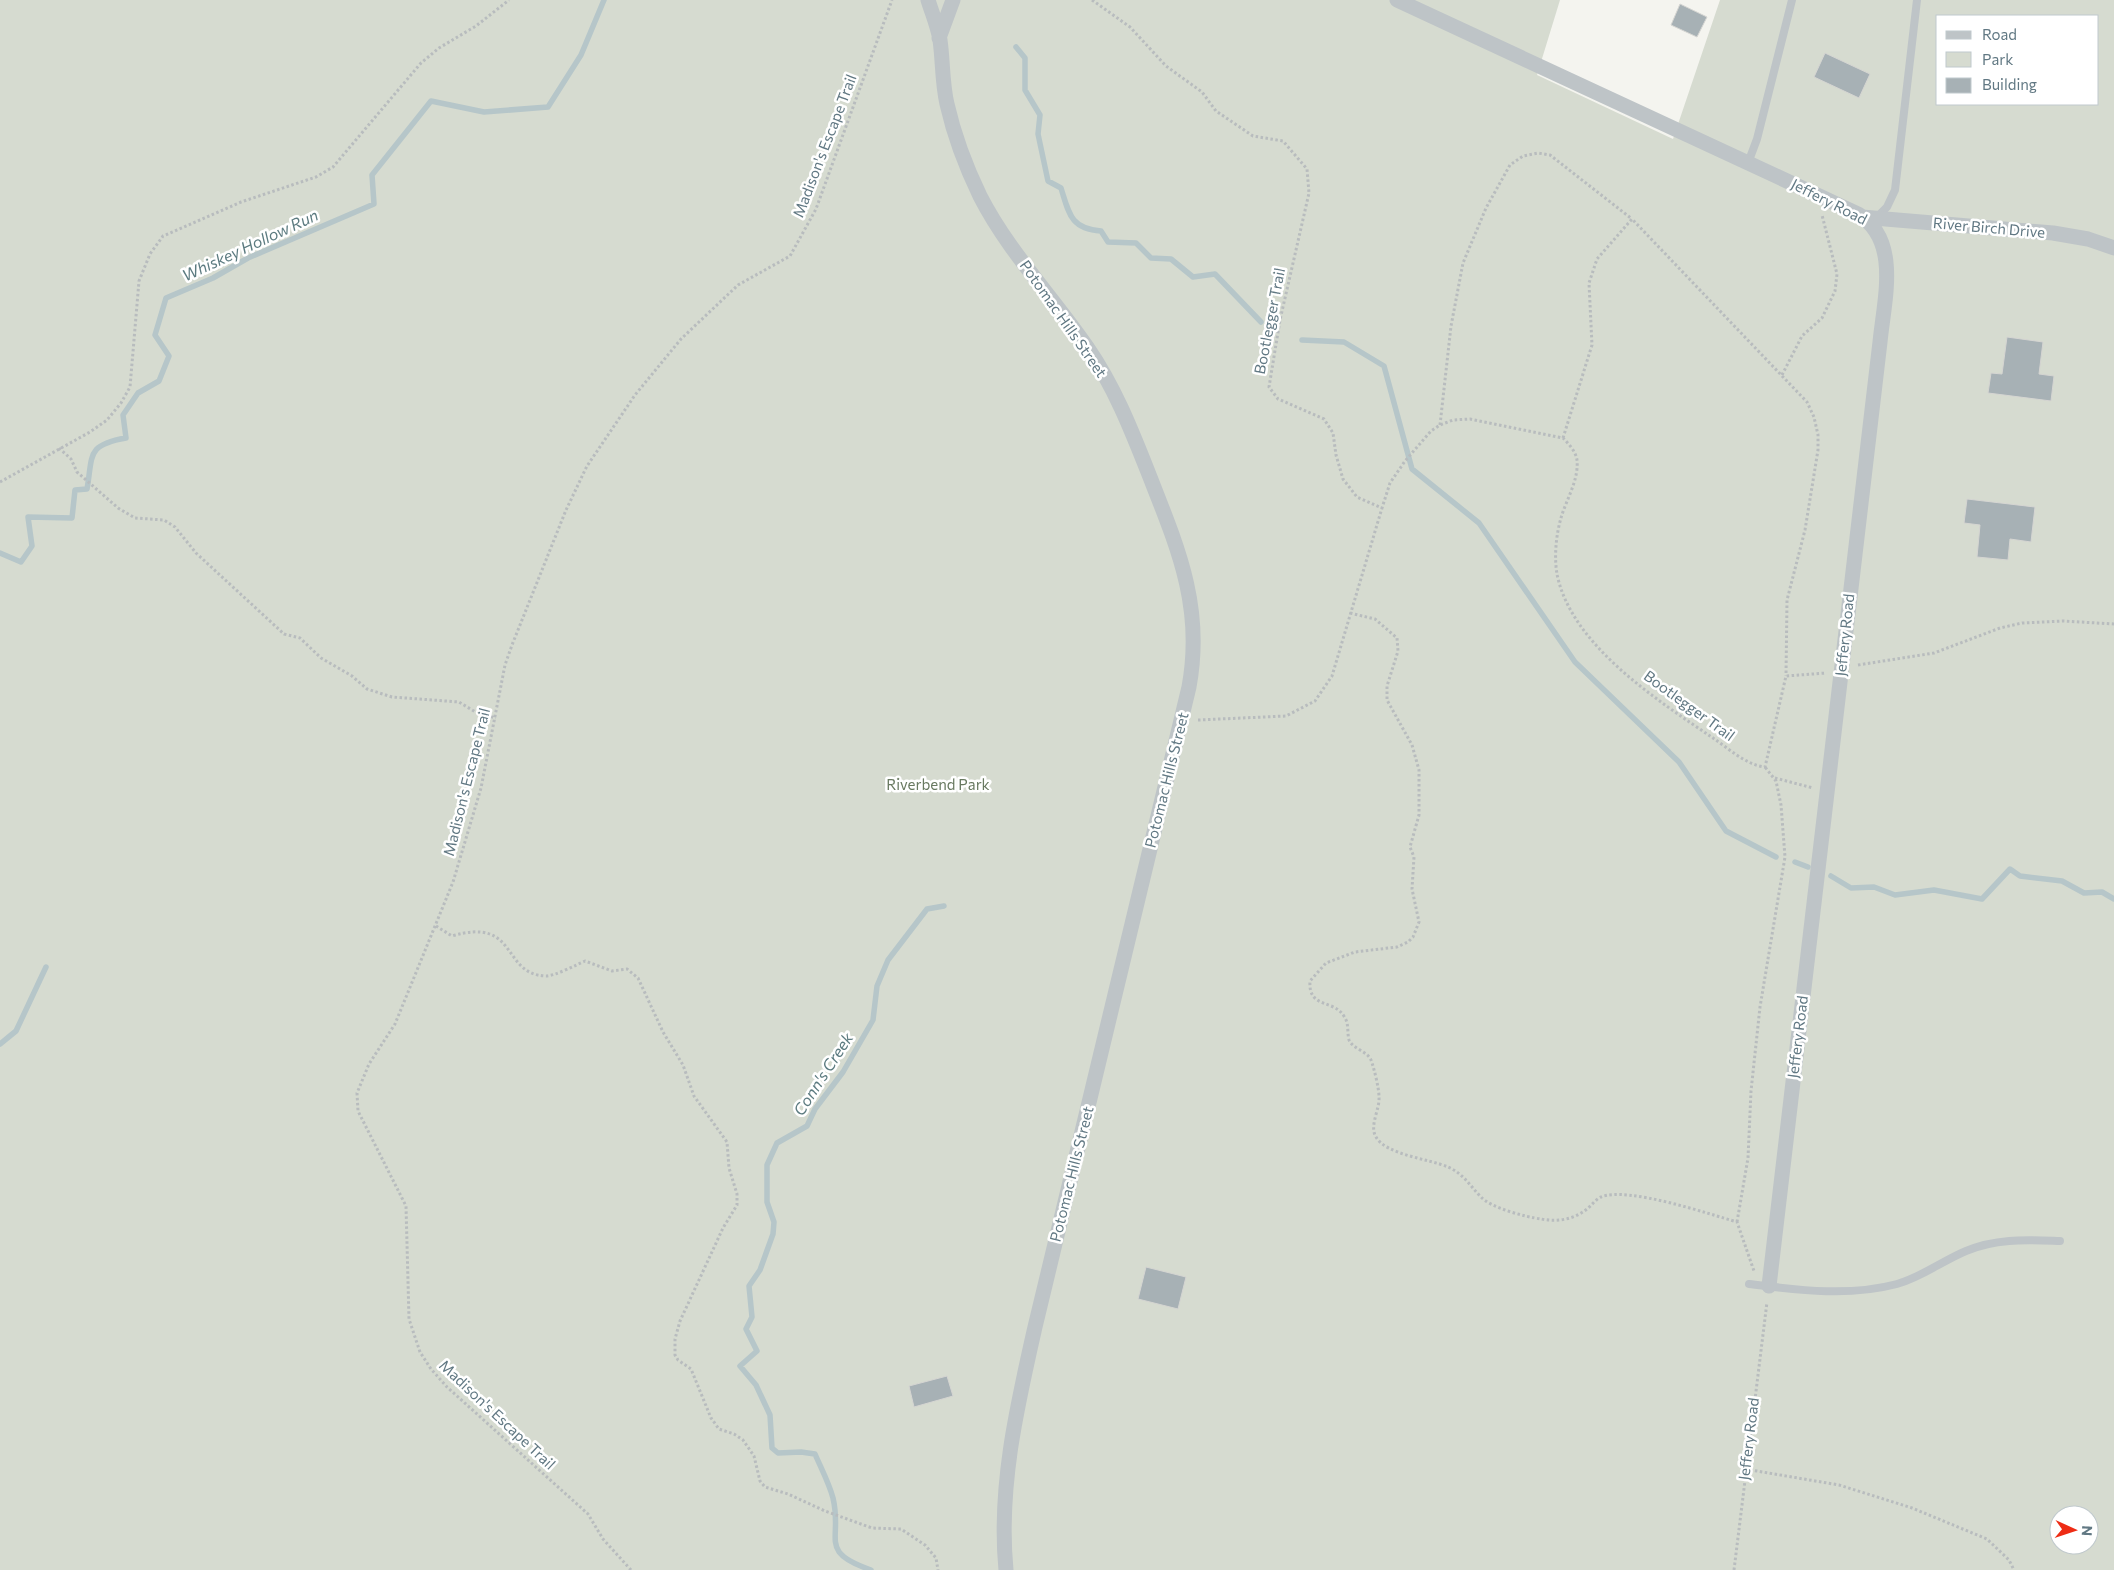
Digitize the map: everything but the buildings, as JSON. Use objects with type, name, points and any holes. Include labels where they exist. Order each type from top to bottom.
[{"type":"street","name":"Potomac Hills Street","points":[[928,0],[939,38],[946,103],[964,158],[980,196],[1001,232],[1087,348],[1122,406],[1182,557],[1191,598],[1194,632],[1194,665],[1037,1318],[1014,1422],[1006,1503],[1006,1570]]},
{"type":"street","name":"Potomac Hills Street","points":[[939,38],[953,0]]},
{"type":"street","name":"Jeffery Road","points":[[1397,0],[1869,217],[1884,248],[1886,285],[1828,793],[1765,1286]]},
{"type":"street","name":"River Birch Drive","points":[[1869,217],[2052,233],[2088,239],[2114,248]]},
{"type":"lane","points":[[1748,163],[1757,139],[1792,0]]},
{"type":"lane","points":[[1869,217],[1887,207],[1895,190],[1917,0]]},
{"type":"lane","points":[[1749,1284],[1831,1292],[1864,1290],[1897,1284],[1984,1244],[2007,1240],[2060,1241]]},
{"type":"path","points":[[0,482],[90,432],[107,420],[121,403],[130,387],[139,281],[150,254],[163,236],[241,202],[316,177],[332,167],[421,63],[439,48],[476,26],[509,0]]},
{"type":"path","name":"Madison's Escape Trail","points":[[631,1570],[603,1539],[588,1514],[447,1387],[431,1369],[420,1352],[409,1319],[406,1206],[358,1112],[357,1093],[369,1064],[395,1024],[453,882],[468,835],[496,718],[505,665],[566,510],[588,466],[635,395],[681,339],[738,285],[790,256],[816,209],[892,0]]},
{"type":"path","name":"Bootlegger Trail","points":[[1092,0],[1130,27],[1166,66],[1202,92],[1216,111],[1253,136],[1284,141],[1307,168],[1309,193],[1282,311],[1269,387],[1278,399],[1324,420],[1333,433],[1336,455],[1343,480],[1357,497],[1382,508]]},
{"type":"path","points":[[1440,425],[1451,326],[1462,263],[1486,208],[1510,166],[1523,156],[1538,153],[1550,155],[1632,219],[1782,375],[1806,402],[1814,417],[1818,435],[1805,530],[1787,600],[1786,676],[1765,767],[1775,778],[1781,805],[1785,857],[1760,1007],[1751,1091],[1748,1158],[1737,1222],[1751,1264],[1765,1286]]},
{"type":"path","points":[[1782,375],[1802,336],[1822,318],[1835,291],[1837,274],[1816,194]]},
{"type":"path","points":[[1181,721],[1286,716],[1315,701],[1332,676],[1390,483],[1431,431],[1453,420],[1470,419],[1563,438],[1592,345],[1589,283],[1597,259],[1632,219]]},
{"type":"path","name":"Bootlegger Trail","points":[[1563,438],[1577,458],[1577,473],[1556,535],[1556,572],[1561,588],[1578,623],[1611,660],[1651,696],[1746,760],[1765,767]]},
{"type":"path","points":[[59,448],[71,459],[77,472],[118,508],[135,518],[164,520],[175,526],[196,553],[284,634],[300,638],[321,658],[352,676],[367,690],[392,697],[460,702],[477,713],[496,718]]},
{"type":"path","points":[[1350,613],[1375,620],[1397,638],[1398,651],[1387,686],[1387,700],[1412,745],[1419,770],[1419,815],[1410,847],[1414,857],[1412,889],[1419,922],[1414,937],[1396,947],[1355,952],[1326,964],[1310,981],[1309,991],[1314,998],[1339,1010],[1346,1018],[1349,1039],[1352,1044],[1370,1058],[1379,1096],[1374,1131],[1376,1138],[1387,1148],[1449,1167],[1464,1176],[1489,1204],[1540,1219],[1558,1221],[1570,1219],[1585,1211],[1601,1197],[1616,1195],[1656,1199],[1737,1222]]},
{"type":"path","points":[[1786,676],[1842,670],[1934,652],[2000,628],[2022,623],[2063,621],[2114,624]]},
{"type":"path","points":[[1775,778],[1828,793]]},
{"type":"path","points":[[436,926],[452,936],[464,932],[492,933],[504,942],[517,962],[530,973],[548,976],[585,961],[604,970],[626,969],[638,978],[663,1032],[683,1065],[694,1096],[727,1142],[729,1168],[737,1194],[737,1205],[723,1228],[680,1321],[675,1339],[675,1355],[678,1360],[691,1368],[710,1418],[719,1429],[734,1434],[743,1440],[754,1456],[760,1481],[766,1487],[872,1528],[901,1529],[925,1545],[936,1558],[938,1570]]},
{"type":"path","name":"Jeffery Road","points":[[1734,1570],[1765,1286]]},
{"type":"path","points":[[1745,1469],[1838,1484],[1912,1508],[1987,1539],[2009,1560],[2014,1570]]},
{"type":"green space","name":"Riverbend Park","points":[[0,0],[1560,0],[1537,75],[1673,139],[1720,0],[2114,0],[2114,1570],[0,1570]]},
{"type":"waterway","name":"Whiskey Hollow Run","points":[[0,553],[21,562],[32,546],[28,517],[72,518],[75,490],[87,489],[91,460],[94,453],[104,444],[126,438],[123,415],[138,393],[159,381],[169,356],[155,335],[166,298],[213,278],[248,258],[374,204],[372,175],[431,101],[484,112],[548,107],[581,55],[604,0]]},
{"type":"waterway","points":[[1016,47],[1025,58],[1025,90],[1040,115],[1038,134],[1048,181],[1061,188],[1069,213],[1077,223],[1091,230],[1101,231],[1108,242],[1136,243],[1151,258],[1171,259],[1193,277],[1215,274],[1261,322]]},
{"type":"waterway","points":[[1302,340],[1344,342],[1384,366],[1412,469],[1479,523],[1575,662],[1679,762],[1726,831],[1776,857]]},
{"type":"waterway","points":[[1795,862],[1808,867]]},
{"type":"waterway","points":[[1831,876],[1851,888],[1874,887],[1895,895],[1934,890],[1982,899],[2010,869],[2020,876],[2062,881],[2084,893],[2102,892],[2114,899]]},
{"type":"waterway","name":"Conn's Creek","points":[[871,1570],[844,1557],[838,1550],[833,1498],[815,1454],[801,1452],[778,1453],[772,1448],[770,1415],[756,1385],[740,1366],[757,1351],[746,1329],[752,1317],[749,1286],[760,1270],[773,1234],[774,1222],[767,1202],[767,1165],[777,1143],[807,1126],[815,1109],[843,1072],[873,1020],[877,986],[888,960],[927,909],[944,906]]},
{"type":"waterway","points":[[0,1044],[16,1031],[46,967]]}]
